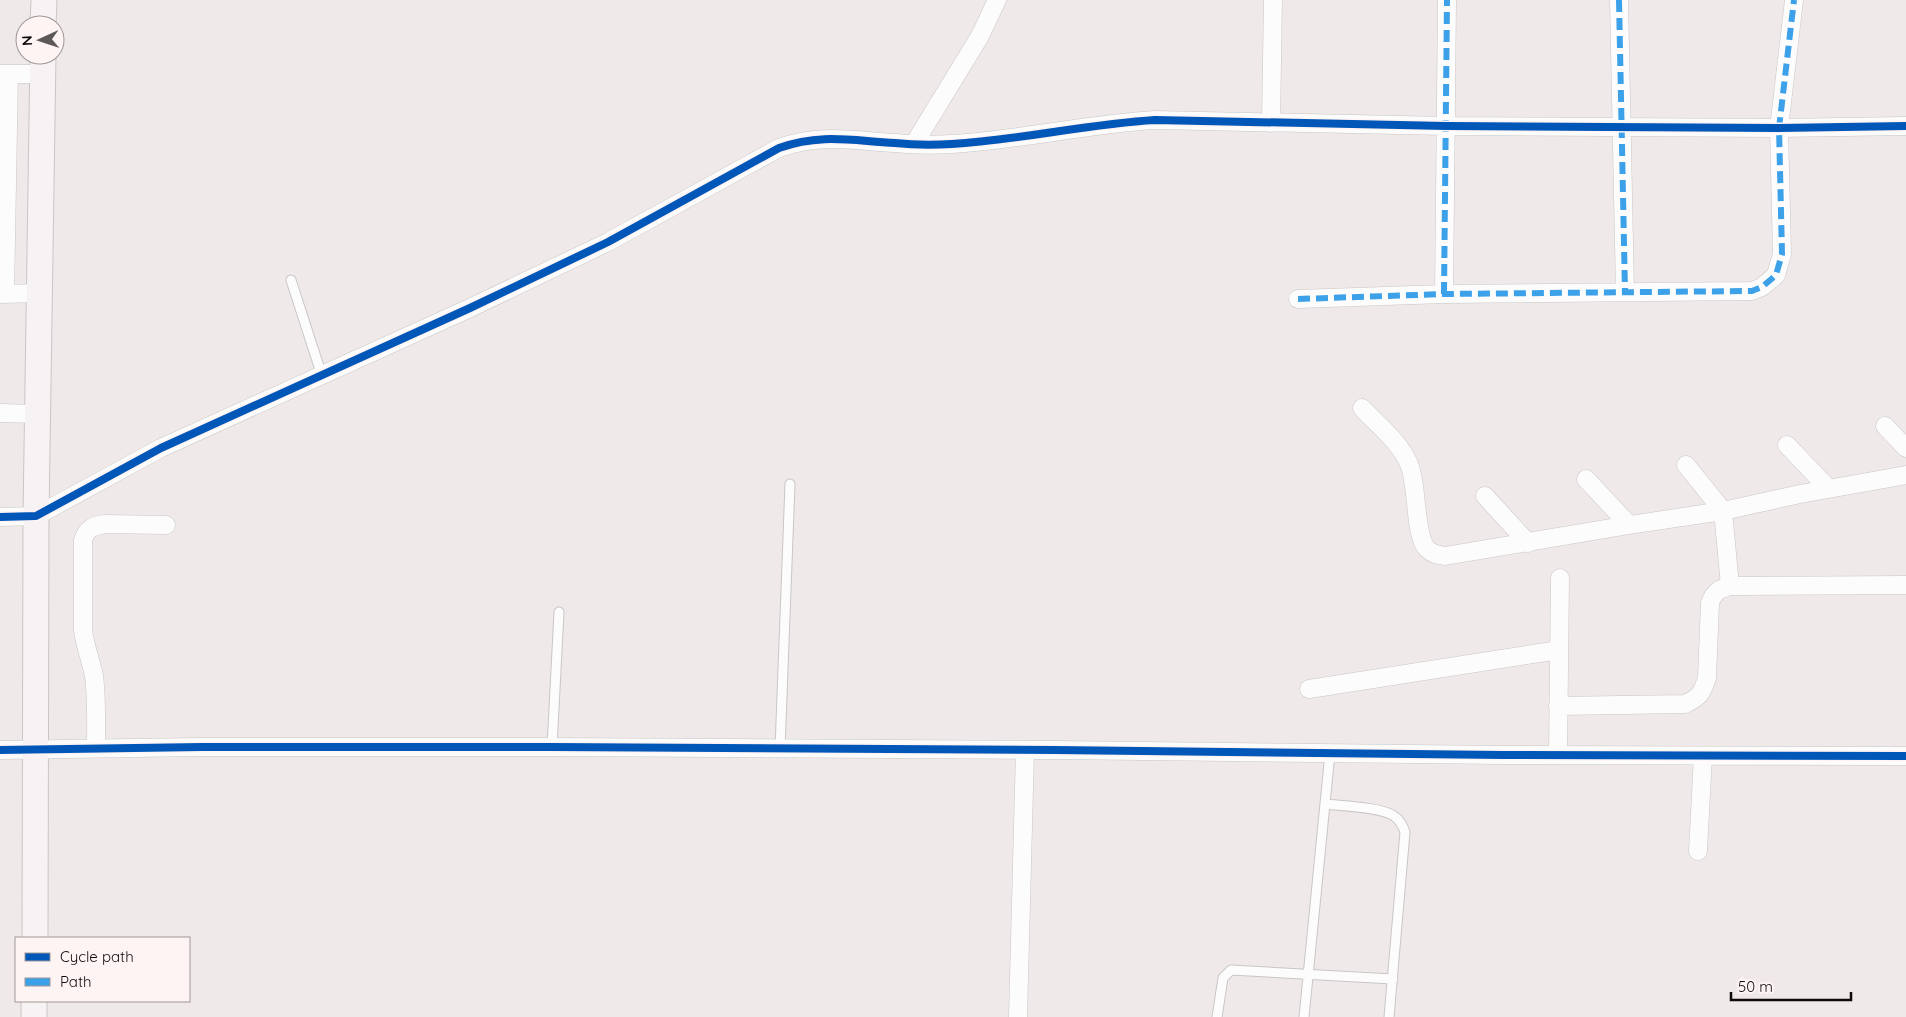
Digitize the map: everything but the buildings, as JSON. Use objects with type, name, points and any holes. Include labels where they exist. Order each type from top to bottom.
[{"type":"street","points":[[43,15],[44,0]]},
{"type":"street","points":[[914,144],[980,36],[997,0]]},
{"type":"street","points":[[1271,123],[1273,0]]},
{"type":"street","points":[[1444,294],[1447,0]]},
{"type":"street","points":[[1619,0],[1625,292]]},
{"type":"street","points":[[1298,298],[1444,294],[1752,291],[1762,287],[1776,275],[1782,254],[1779,128],[1794,0]]},
{"type":"street","points":[[35,937],[36,516],[40,293],[42,65],[5,74],[2,294],[40,293]]},
{"type":"street","points":[[0,517],[36,516],[161,448],[470,308],[608,242],[779,148],[796,142],[831,137],[914,144],[981,142],[1137,121],[1446,126],[1779,128],[1906,126]]},
{"type":"street","points":[[1362,408],[1397,445],[1409,464],[1422,539],[1427,549],[1435,554],[1445,556],[1629,524],[1723,511],[1828,488],[1906,475]]},
{"type":"street","points":[[0,413],[38,414]]},
{"type":"street","points":[[1885,426],[1906,448]]},
{"type":"street","points":[[1787,445],[1828,488]]},
{"type":"street","points":[[1686,465],[1723,511],[1730,586]]},
{"type":"street","points":[[1586,478],[1629,524]]},
{"type":"street","points":[[1485,496],[1528,543]]},
{"type":"street","points":[[96,748],[95,690],[91,663],[82,630],[83,540],[86,532],[96,525],[166,525]]},
{"type":"street","points":[[1558,755],[1560,578]]},
{"type":"street","points":[[1558,706],[1685,704],[1697,698],[1707,678],[1710,603],[1713,595],[1719,589],[1730,586],[1906,585]]},
{"type":"street","points":[[1309,689],[1559,650]]},
{"type":"street","points":[[0,750],[552,747],[1906,756]]},
{"type":"street","points":[[1018,1017],[1025,750]]},
{"type":"street","points":[[1698,851],[1703,756]]},
{"type":"street","points":[[34,1002],[34,1017]]},
{"type":"lane","points":[[291,280],[322,376]]},
{"type":"lane","points":[[780,749],[790,484]]},
{"type":"lane","points":[[552,747],[559,612]]},
{"type":"lane","points":[[1304,1017],[1330,753]]},
{"type":"lane","points":[[1325,804],[1384,811],[1395,816],[1402,824],[1405,832],[1389,1017]]},
{"type":"lane","points":[[1217,1017],[1222,978],[1231,970],[1393,979]]},
{"type":"marked path","points":[[1444,294],[1447,0]]},
{"type":"marked path","points":[[1619,0],[1625,292]]},
{"type":"marked path","points":[[1298,299],[1444,294],[1752,291],[1762,287],[1776,275],[1782,254],[1779,128],[1794,0]]},
{"type":"cycle path","points":[[0,517],[36,516],[161,448],[470,308],[608,242],[779,148],[795,143],[837,139],[916,144],[952,144],[1155,120],[1446,126],[1779,128],[1906,126]]},
{"type":"cycle path","points":[[0,750],[202,747],[552,747],[1504,755],[1906,756]]}]
